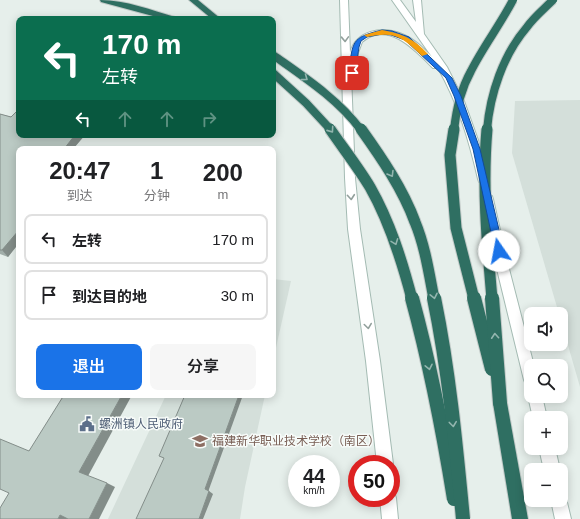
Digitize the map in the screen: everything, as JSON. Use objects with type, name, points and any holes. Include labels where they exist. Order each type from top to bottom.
[{"type":"highway","points":[[104,0],[162,16]]},
{"type":"highway","points":[[193,0],[213,16]]},
{"type":"highway","points":[[513,0],[501,23],[470,72],[464,86],[456,114],[450,155],[456,228],[500,403],[520,519]]},
{"type":"highway","points":[[500,403],[484,190],[486,123],[492,95],[509,53],[527,27],[553,0]]},
{"type":"highway","points":[[276,58],[338,104],[360,128],[387,166],[415,221],[433,291],[442,340],[451,406],[463,519]]},
{"type":"highway","points":[[276,76],[306,103],[327,125],[370,187],[387,222],[401,258],[422,335],[445,440],[457,519]]},
{"type":"main road","points":[[344,0],[350,178],[354,229],[373,361],[384,455]]},
{"type":"main road","points":[[396,0],[421,34],[448,78],[457,96],[476,149],[502,265],[526,359]]},
{"type":"main road","points":[[417,0],[421,34]]},
{"type":"main road","points":[[348,99],[356,47],[359,40],[365,36],[374,34],[392,33],[407,38],[448,78]]},
{"type":"main road","points":[[389,507],[390,519]]},
{"type":"main road","points":[[560,507],[563,519]]},
{"type":"shaded area","points":[[580,100],[580,387],[568,345],[568,307],[557,307],[512,153],[515,101]]},
{"type":"shaded area","points":[[276,279],[291,281],[276,348]]},
{"type":"shaded area","name":"福建新华职业技术学校（南区）","points":[[165,398],[264,398],[245,487],[240,519],[108,519]]},
{"type":"building","points":[[16,112],[16,138],[73,138],[66,146],[16,146],[16,234],[2,250],[0,250],[0,114],[11,117]]},
{"type":"building","points":[[62,398],[120,398],[79,472],[107,483],[89,519],[68,519],[60,515],[58,519],[0,519],[0,508],[9,493],[0,489],[0,439],[29,451]]},
{"type":"building","points":[[184,398],[238,398],[205,489],[209,491],[199,519],[136,519],[164,458],[159,456]]},
{"type":"slow traffic","points":[[367,35],[382,32],[392,33],[407,38],[424,54]]},
{"type":"place","name":"螺洲镇人民政府","points":[[87,424]]},
{"type":"place","name":"福建新华职业技术学校（南区）","points":[[200,441]]},
{"type":"route","points":[[352,73],[356,47],[359,40],[365,36],[382,32],[392,33],[407,38],[448,78],[457,96],[476,149],[499,251]]}]
